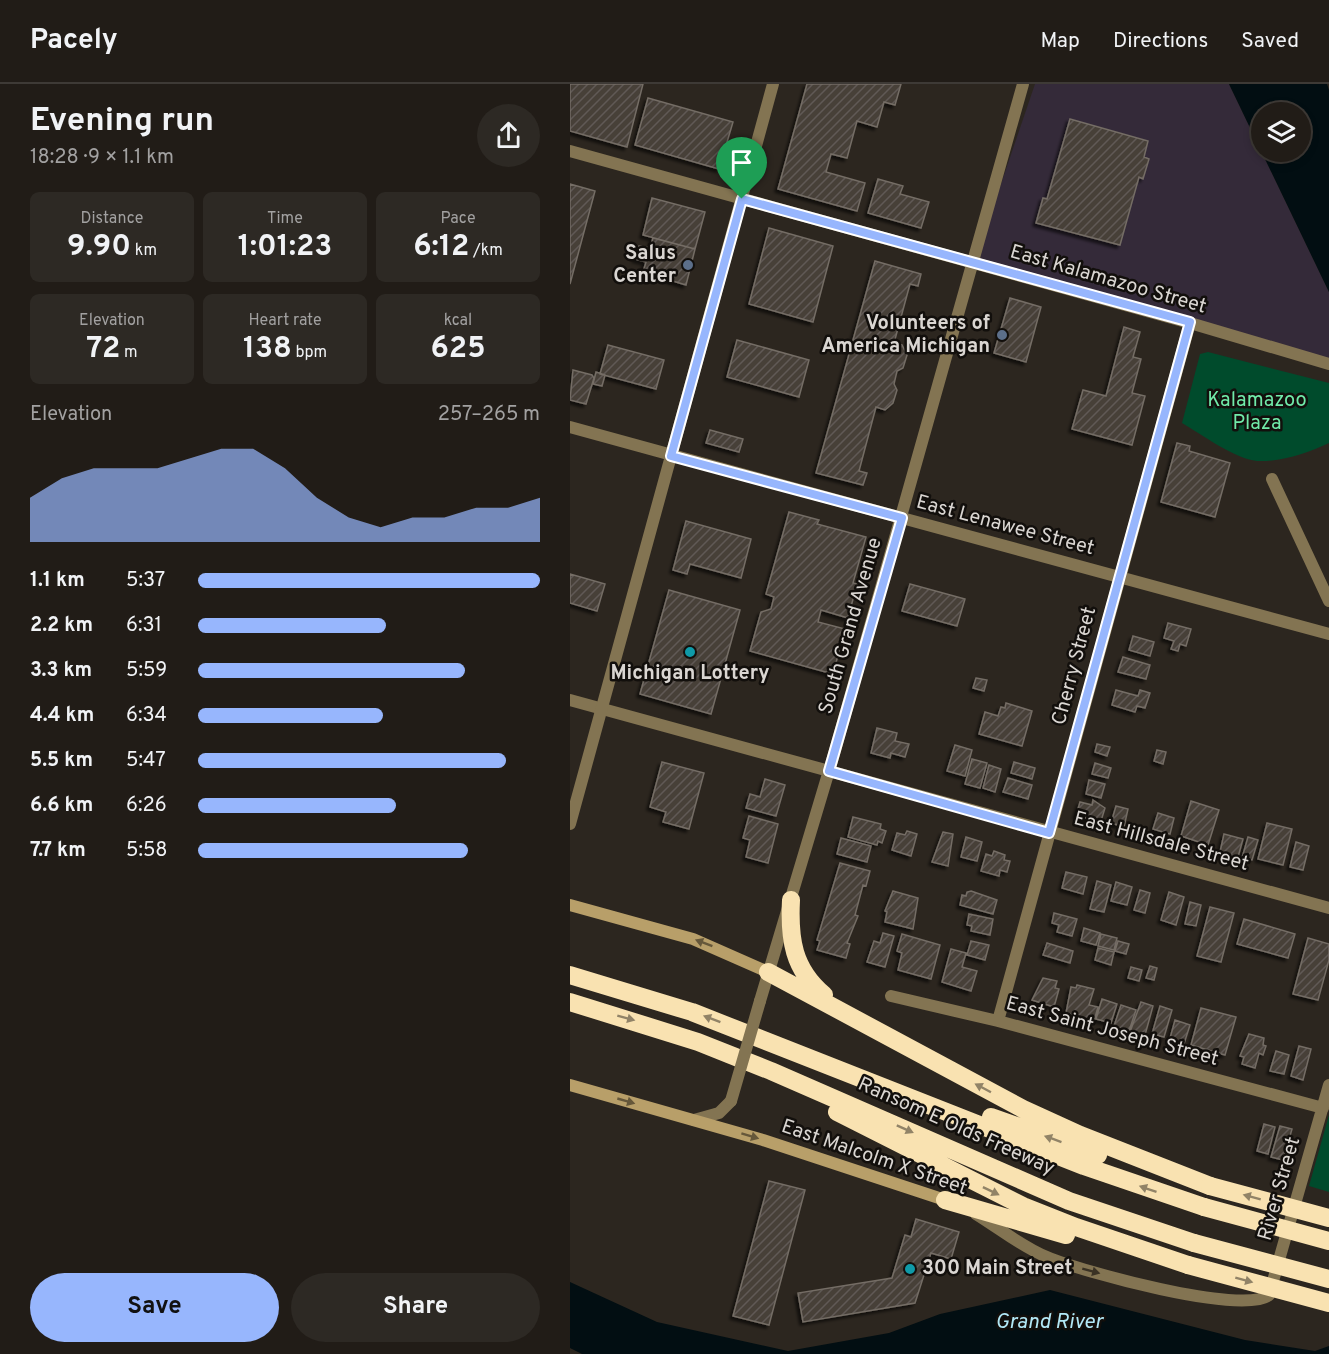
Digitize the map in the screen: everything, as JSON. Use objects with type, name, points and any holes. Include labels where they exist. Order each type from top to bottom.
[{"type":"highway","points":[[790,900],[792,947],[807,978],[829,999],[900,1042]]},
{"type":"highway","points":[[763,969],[1048,1121],[1210,1186]]},
{"type":"highway","name":"Ransom E Olds Freeway","points":[[570,973],[638,994],[795,1052],[1084,1166],[1204,1207],[1329,1241]]},
{"type":"highway","name":"Ransom E Olds Freeway","points":[[570,1002],[656,1027],[771,1071],[1069,1201],[1194,1243],[1329,1279]]},
{"type":"highway","points":[[656,1027],[848,1117],[1007,1199],[1076,1227],[1188,1265]]},
{"type":"highway","points":[[795,1052],[868,1072],[1130,1165],[1329,1218]]},
{"type":"highway","points":[[945,1200],[1096,1243],[1329,1303]]},
{"type":"main road","points":[[570,904],[693,939],[763,969]]},
{"type":"main road","name":"East Malcolm X Street","points":[[570,1085],[694,1120],[945,1200]]},
{"type":"street","points":[[570,824],[773,84]]},
{"type":"street","name":"South Grand Avenue","points":[[694,1120],[719,1113],[731,1101],[760,1001],[763,969],[776,947],[829,771],[1023,84]]},
{"type":"street","name":"East Kalamazoo Street","points":[[570,152],[1190,322],[1329,364]]},
{"type":"street","name":"Cherry Street","points":[[998,1021],[1190,322]]},
{"type":"street","name":"East Lenawee Street","points":[[570,427],[1329,634]]},
{"type":"street","points":[[1272,479],[1329,601]]},
{"type":"street","name":"East Hillsdale Street","points":[[570,700],[1329,908]]},
{"type":"street","name":"East Saint Joseph Street","points":[[891,996],[998,1021],[1323,1108]]},
{"type":"street","name":"River Street","points":[[1264,1300],[1269,1295],[1329,1085]]},
{"type":"street","name":"East Malcolm X Street","points":[[945,1200],[976,1214],[1039,1254],[1072,1266],[1177,1293],[1237,1301],[1264,1300]]},
{"type":"shaded area","points":[[1035,84],[1229,84],[1251,130],[1251,162],[1266,162],[1329,292],[1329,364],[974,263]]},
{"type":"green space","name":"Kalamazoo Plaza","points":[[1208,352],[1329,383],[1329,443],[1294,456],[1257,461],[1229,451],[1182,423],[1200,354]]},
{"type":"green space","points":[[1329,1115],[1329,1192],[1309,1186]]},
{"type":"water","points":[[1229,84],[1327,84],[1329,90],[1329,292],[1266,162],[1311,162],[1311,102],[1251,102],[1251,130]]},
{"type":"water","name":"Grand River","points":[[570,1282],[657,1322],[788,1351],[889,1333],[940,1314],[1050,1290],[1245,1340],[1315,1351],[1329,1346],[1329,1354],[582,1354],[570,1348]]},
{"type":"building","points":[[570,84],[643,84],[627,147],[570,131]]},
{"type":"building","points":[[807,84],[901,84],[895,105],[884,102],[877,127],[857,121],[847,158],[831,154],[826,172],[865,183],[857,211],[778,189]]},
{"type":"building","points":[[648,98],[733,122],[719,169],[635,145]]},
{"type":"building","points":[[1070,119],[1148,141],[1144,157],[1149,159],[1143,179],[1139,177],[1120,245],[1036,223],[1043,198],[1047,199]]},
{"type":"building","points":[[878,179],[903,186],[900,194],[929,202],[921,228],[868,213]]},
{"type":"building","points":[[570,184],[595,191],[570,284]]},
{"type":"building","points":[[652,198],[705,212],[695,249],[643,235]]},
{"type":"building","points":[[769,228],[833,246],[813,322],[749,304]]},
{"type":"building","points":[[653,238],[695,249],[686,285],[643,272],[646,262],[635,259],[639,246],[650,248]]},
{"type":"building","points":[[875,261],[921,274],[918,286],[910,284],[894,343],[902,345],[907,355],[903,368],[897,371],[894,384],[897,390],[893,403],[885,410],[876,407],[859,471],[867,473],[863,485],[816,473]]},
{"type":"building","points":[[1010,298],[1041,307],[1026,362],[994,353]]},
{"type":"building","points":[[1124,327],[1140,332],[1133,357],[1141,359],[1132,393],[1145,396],[1132,445],[1072,429],[1083,390],[1106,396]]},
{"type":"building","points":[[737,340],[809,360],[799,397],[727,377]]},
{"type":"building","points":[[608,345],[664,360],[656,389],[600,374]]},
{"type":"building","points":[[573,370],[592,375],[594,378],[586,404],[570,400]]},
{"type":"building","points":[[596,372],[605,375],[602,386],[593,384]]},
{"type":"building","points":[[710,430],[743,439],[739,452],[706,443]]},
{"type":"building","points":[[1177,443],[1190,446],[1189,451],[1230,463],[1215,517],[1161,502]]},
{"type":"building","points":[[789,512],[819,520],[817,524],[866,537],[853,583],[857,584],[848,618],[821,610],[818,622],[845,629],[833,674],[750,651],[761,612],[771,609],[774,597],[766,594]]},
{"type":"building","points":[[686,521],[751,539],[741,578],[690,564],[687,574],[673,570]]},
{"type":"building","points":[[570,574],[605,584],[597,611],[570,603]]},
{"type":"building","points":[[910,584],[965,599],[957,626],[902,611]]},
{"type":"building","name":"Michigan Lottery","points":[[669,590],[740,610],[711,714],[640,694]]},
{"type":"building","points":[[1168,623],[1191,629],[1186,646],[1180,644],[1178,651],[1171,649],[1174,641],[1164,638]]},
{"type":"building","points":[[1133,636],[1154,642],[1150,656],[1129,650]]},
{"type":"building","points":[[1123,657],[1150,665],[1146,679],[1118,672]]},
{"type":"building","points":[[976,678],[987,680],[984,691],[973,688]]},
{"type":"building","points":[[1116,690],[1138,696],[1140,690],[1150,693],[1145,708],[1137,706],[1135,712],[1112,705]]},
{"type":"building","points":[[1006,703],[1032,711],[1022,746],[979,734],[985,712],[998,716],[1001,707],[1005,708]]},
{"type":"building","points":[[877,728],[897,733],[895,741],[909,744],[905,757],[891,753],[890,758],[871,753]]},
{"type":"building","points":[[1097,744],[1110,747],[1107,756],[1095,752]]},
{"type":"building","points":[[955,745],[972,750],[965,776],[947,771]]},
{"type":"building","points":[[1157,750],[1166,752],[1163,764],[1154,761]]},
{"type":"building","points":[[972,759],[987,763],[980,788],[965,784]]},
{"type":"building","points":[[662,762],[704,773],[689,829],[663,822],[666,812],[650,807]]},
{"type":"building","points":[[1014,762],[1035,768],[1032,779],[1011,773]]},
{"type":"building","points":[[1095,763],[1111,768],[1108,778],[1092,774]]},
{"type":"building","points":[[989,765],[1001,769],[995,792],[983,788]]},
{"type":"building","points":[[1008,778],[1032,785],[1028,799],[1003,792]]},
{"type":"building","points":[[765,779],[785,785],[776,816],[746,808],[750,794],[760,797]]},
{"type":"building","points":[[1089,780],[1105,784],[1101,798],[1086,794]]},
{"type":"building","points":[[1093,800],[1105,808],[1101,821],[1076,816],[1080,802],[1092,805]]},
{"type":"building","points":[[1191,801],[1219,810],[1208,845],[1181,836]]},
{"type":"building","points":[[1116,806],[1128,809],[1124,827],[1111,823]]},
{"type":"building","points":[[1158,813],[1174,818],[1170,834],[1153,829]]},
{"type":"building","points":[[749,816],[778,824],[768,863],[746,857],[750,840],[743,838]]},
{"type":"building","points":[[853,817],[881,824],[880,829],[886,831],[882,843],[878,841],[877,845],[848,837]]},
{"type":"building","points":[[1267,823],[1292,829],[1283,865],[1258,859]]},
{"type":"building","points":[[907,831],[917,834],[911,856],[892,850],[897,833],[905,835]]},
{"type":"building","points":[[943,832],[953,834],[948,866],[932,862]]},
{"type":"building","points":[[1224,834],[1243,839],[1238,857],[1220,852]]},
{"type":"building","points":[[966,837],[982,842],[977,861],[961,857]]},
{"type":"building","points":[[1248,837],[1258,840],[1252,860],[1242,858]]},
{"type":"building","points":[[841,838],[871,846],[867,862],[837,854]]},
{"type":"building","points":[[1296,842],[1309,846],[1303,870],[1290,867]]},
{"type":"building","points":[[994,851],[1005,855],[1004,860],[1010,861],[1007,872],[1000,870],[999,876],[981,871],[986,854],[992,856]]},
{"type":"building","points":[[840,863],[870,871],[866,886],[863,885],[855,915],[858,916],[847,943],[850,944],[846,958],[817,950],[820,941],[817,940]]},
{"type":"building","points":[[1066,872],[1087,877],[1083,894],[1062,888]]},
{"type":"building","points":[[1097,881],[1111,885],[1104,912],[1090,909]]},
{"type":"building","points":[[1116,882],[1132,887],[1127,905],[1111,901]]},
{"type":"building","points":[[1140,890],[1150,893],[1145,913],[1134,910]]},
{"type":"building","points":[[893,891],[918,898],[913,929],[885,922],[887,912],[885,911]]},
{"type":"building","points":[[971,891],[997,900],[993,914],[960,905],[962,895],[966,896],[967,892]]},
{"type":"building","points":[[1169,892],[1184,897],[1176,925],[1161,920]]},
{"type":"building","points":[[1190,902],[1201,905],[1196,926],[1185,924]]},
{"type":"building","points":[[1210,907],[1234,913],[1221,962],[1197,956]]},
{"type":"building","points":[[1054,913],[1077,919],[1072,936],[1057,932],[1059,925],[1052,923]]},
{"type":"building","points":[[969,914],[993,919],[990,935],[971,931],[972,926],[967,925]]},
{"type":"building","points":[[1244,919],[1295,934],[1288,958],[1237,944]]},
{"type":"building","points":[[1084,928],[1100,933],[1096,945],[1081,941]]},
{"type":"building","points":[[883,933],[894,936],[885,967],[867,962],[874,941],[880,943]]},
{"type":"building","points":[[902,934],[940,945],[931,979],[898,970],[902,953],[897,951]]},
{"type":"building","points":[[1101,934],[1117,938],[1114,950],[1098,946]]},
{"type":"building","points":[[1308,938],[1329,944],[1329,960],[1318,1000],[1293,994]]},
{"type":"building","points":[[971,941],[989,945],[985,960],[967,955]]},
{"type":"building","points":[[1118,941],[1129,944],[1126,954],[1115,951]]},
{"type":"building","points":[[1047,943],[1073,951],[1070,963],[1043,955]]},
{"type":"building","points":[[1098,948],[1114,952],[1111,965],[1095,960]]},
{"type":"building","points":[[951,949],[966,953],[962,967],[977,971],[971,991],[942,982]]},
{"type":"building","points":[[1150,966],[1157,968],[1154,980],[1146,978]]},
{"type":"building","points":[[1131,967],[1142,970],[1139,981],[1128,978]]},
{"type":"building","points":[[1043,978],[1057,981],[1055,988],[1059,989],[1054,1007],[1032,1000]]},
{"type":"building","points":[[1077,985],[1094,989],[1089,1005],[1098,1007],[1094,1021],[1066,1013],[1071,987],[1076,988]]},
{"type":"building","points":[[1102,999],[1117,1004],[1111,1023],[1096,1019]]},
{"type":"building","points":[[1141,1002],[1153,1006],[1145,1035],[1130,1032]]},
{"type":"building","points":[[1121,1005],[1136,1010],[1129,1031],[1114,1026]]},
{"type":"building","points":[[1160,1006],[1172,1010],[1164,1037],[1152,1034]]},
{"type":"building","points":[[1201,1008],[1236,1017],[1225,1055],[1191,1045]]},
{"type":"building","points":[[1175,1020],[1190,1025],[1183,1047],[1169,1042]]},
{"type":"building","points":[[1249,1034],[1264,1038],[1263,1045],[1266,1046],[1263,1055],[1259,1053],[1255,1068],[1242,1064],[1244,1057],[1240,1056]]},
{"type":"building","points":[[1299,1046],[1311,1049],[1303,1080],[1291,1076]]},
{"type":"building","points":[[1276,1051],[1289,1055],[1284,1074],[1270,1071]]},
{"type":"building","points":[[1264,1124],[1275,1127],[1268,1154],[1257,1151]]},
{"type":"building","points":[[1280,1126],[1292,1129],[1283,1160],[1271,1157]]},
{"type":"building","points":[[769,1181],[805,1190],[769,1325],[733,1316]]},
{"type":"building","name":"300 Main Street","points":[[916,1219],[959,1232],[951,1259],[931,1253],[915,1303],[803,1322],[798,1293],[892,1278],[905,1235],[911,1237]]},
{"type":"place","name":"Salus Center","points":[[688,265]]},
{"type":"place","name":"Volunteers of America Michigan","points":[[1002,335]]},
{"type":"place","name":"Michigan Lottery","points":[[690,652]]},
{"type":"place","name":"300 Main Street","points":[[910,1269]]},
{"type":"route","points":[[742,199],[1190,322],[1049,833],[829,771],[902,518],[805,490],[671,456],[742,199]]}]
